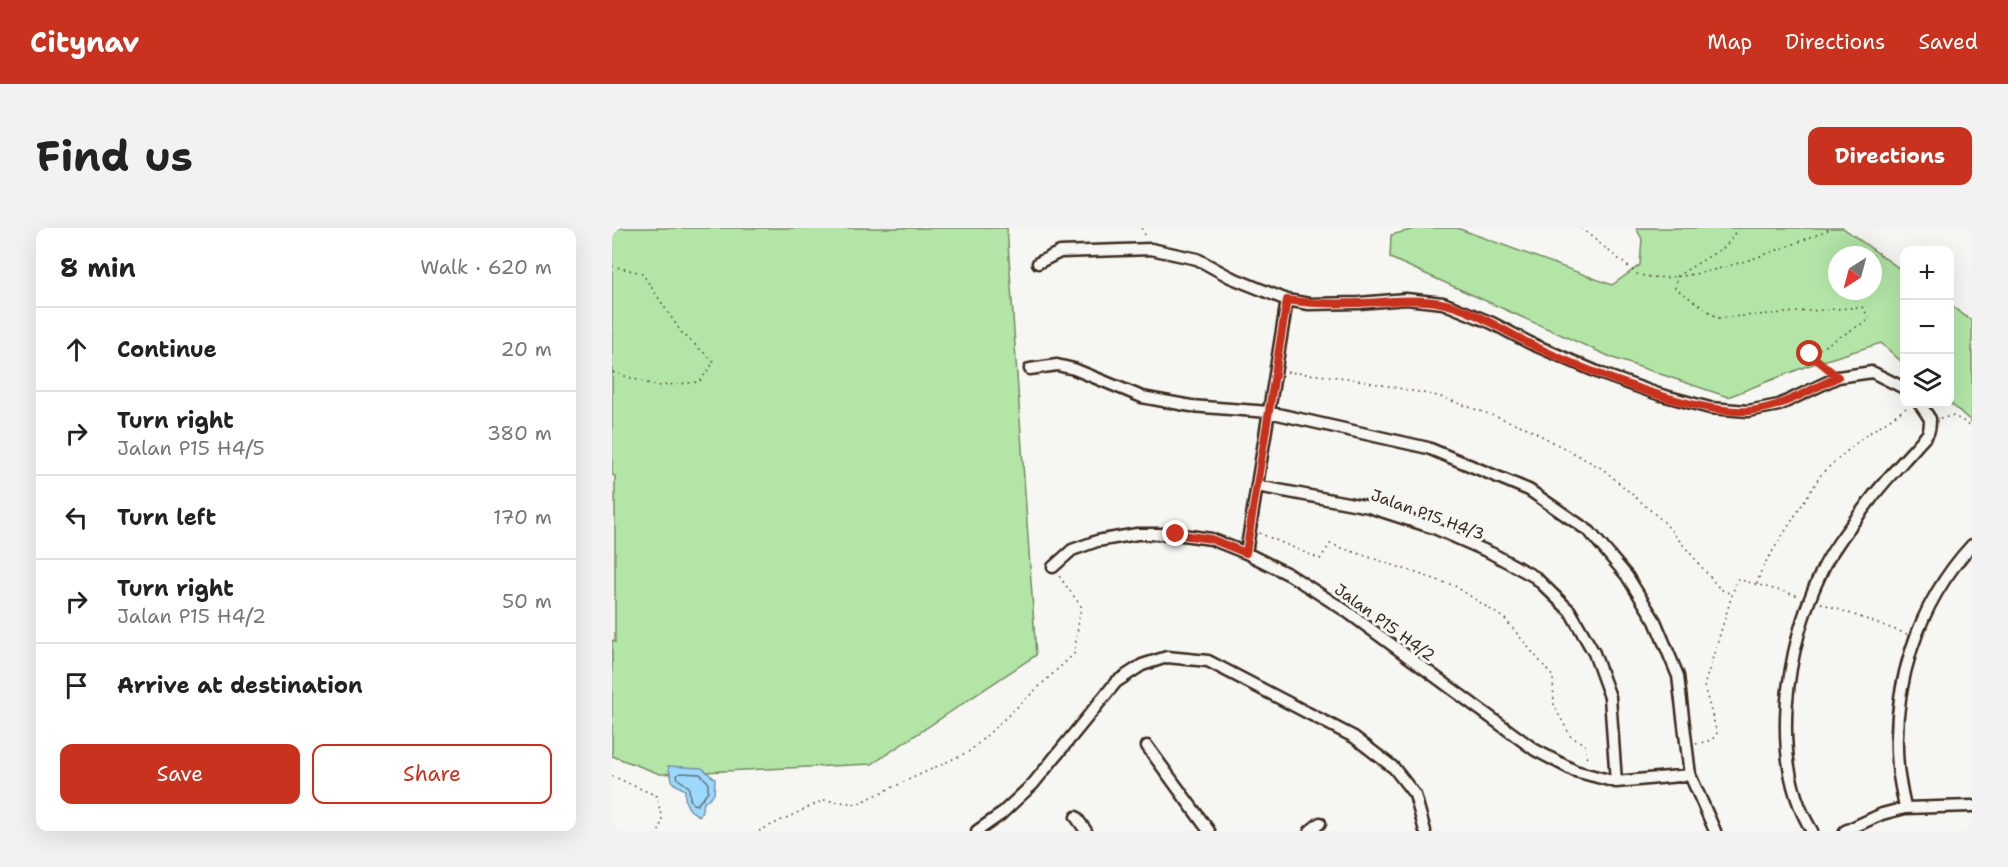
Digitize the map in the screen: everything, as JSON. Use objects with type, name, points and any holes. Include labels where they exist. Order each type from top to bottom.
[{"type":"street","points":[[1038,263],[1060,252],[1151,249],[1197,259],[1230,277],[1287,300],[1309,304],[1406,299],[1443,303],[1602,374],[1658,394],[1710,408],[1748,411],[1779,405],[1838,377],[1872,372],[1900,385]]},
{"type":"street","points":[[1246,553],[1287,300]]},
{"type":"street","points":[[1030,369],[1057,365],[1074,369],[1142,397],[1191,406],[1269,412],[1428,448],[1529,490],[1590,532],[1628,576],[1655,621],[1678,676],[1690,775],[1715,831]]},
{"type":"street","points":[[1812,831],[1803,817],[1791,778],[1786,733],[1788,687],[1798,633],[1820,573],[1853,522],[1881,485],[1928,432],[1930,419],[1923,408]]},
{"type":"street","name":"Jalan P15 H4/3","points":[[1257,486],[1369,507],[1412,521],[1491,553],[1535,577],[1570,612],[1594,653],[1610,697],[1616,782]]},
{"type":"street","name":"Jalan P15 H4/2","points":[[1053,567],[1072,550],[1097,541],[1137,534],[1176,534],[1211,539],[1290,574],[1346,611],[1535,750],[1575,771],[1616,782],[1690,775]]},
{"type":"street","points":[[1905,808],[1898,768],[1897,722],[1904,675],[1914,637],[1938,590],[1972,545]]},
{"type":"street","points":[[977,831],[1000,815],[1033,784],[1116,682],[1142,665],[1167,657],[1208,661],[1354,737],[1394,768],[1415,795],[1425,831]]},
{"type":"street","points":[[1147,746],[1209,831]]},
{"type":"street","points":[[1845,831],[1882,814],[1905,808],[1972,806]]},
{"type":"street","points":[[1076,817],[1086,831]]},
{"type":"street","points":[[1310,831],[1320,823]]},
{"type":"path","points":[[1581,228],[1636,274],[1647,278],[1696,275],[1735,264],[1832,228]]},
{"type":"path","points":[[1738,228],[1726,246],[1677,276],[1675,288],[1718,318],[1862,307],[1870,319],[1810,354],[1838,377]]},
{"type":"path","points":[[612,266],[642,273],[681,332],[714,362],[699,382],[657,386],[612,372]]},
{"type":"path","points":[[1276,371],[1348,378],[1438,396],[1525,427],[1603,469],[1664,522],[1720,590],[1731,594]]},
{"type":"path","points":[[1757,584],[1762,568],[1822,473],[1862,438],[1907,408]]},
{"type":"path","points":[[1930,419],[1954,416],[1972,426]]},
{"type":"path","points":[[1250,529],[1320,559],[1330,544],[1455,586],[1505,619],[1553,677],[1554,706],[1571,736],[1585,744],[1589,775]]},
{"type":"path","points":[[759,831],[824,800],[857,804],[970,751],[1074,654],[1081,606],[1053,567]]},
{"type":"path","points":[[1687,747],[1712,740],[1717,733],[1704,686],[1737,579],[1810,599],[1914,637]]},
{"type":"path","points":[[612,776],[657,796],[662,820],[659,831]]},
{"type":"green space","points":[[612,228],[1007,228],[1036,655],[872,764],[660,774],[612,756],[615,476],[612,475]]},
{"type":"green space","points":[[1418,228],[1457,228],[1612,285],[1640,265],[1642,239],[1636,228],[1843,228],[1868,246],[1828,246],[1828,300],[1882,300],[1882,256],[1900,269],[1900,360],[1881,343],[1807,366],[1728,397],[1613,358],[1390,258],[1391,235]]},
{"type":"green space","points":[[1954,308],[1972,321],[1972,422],[1954,406]]},
{"type":"water","points":[[668,766],[702,768],[715,779],[714,794],[704,803],[700,816],[692,812],[688,806],[685,790],[673,783]]},
{"type":"route","points":[[1176,534],[1211,539],[1246,553],[1287,300],[1309,304],[1406,299],[1443,303],[1602,374],[1658,394],[1710,408],[1748,411],[1779,405],[1838,377],[1810,354]]}]
